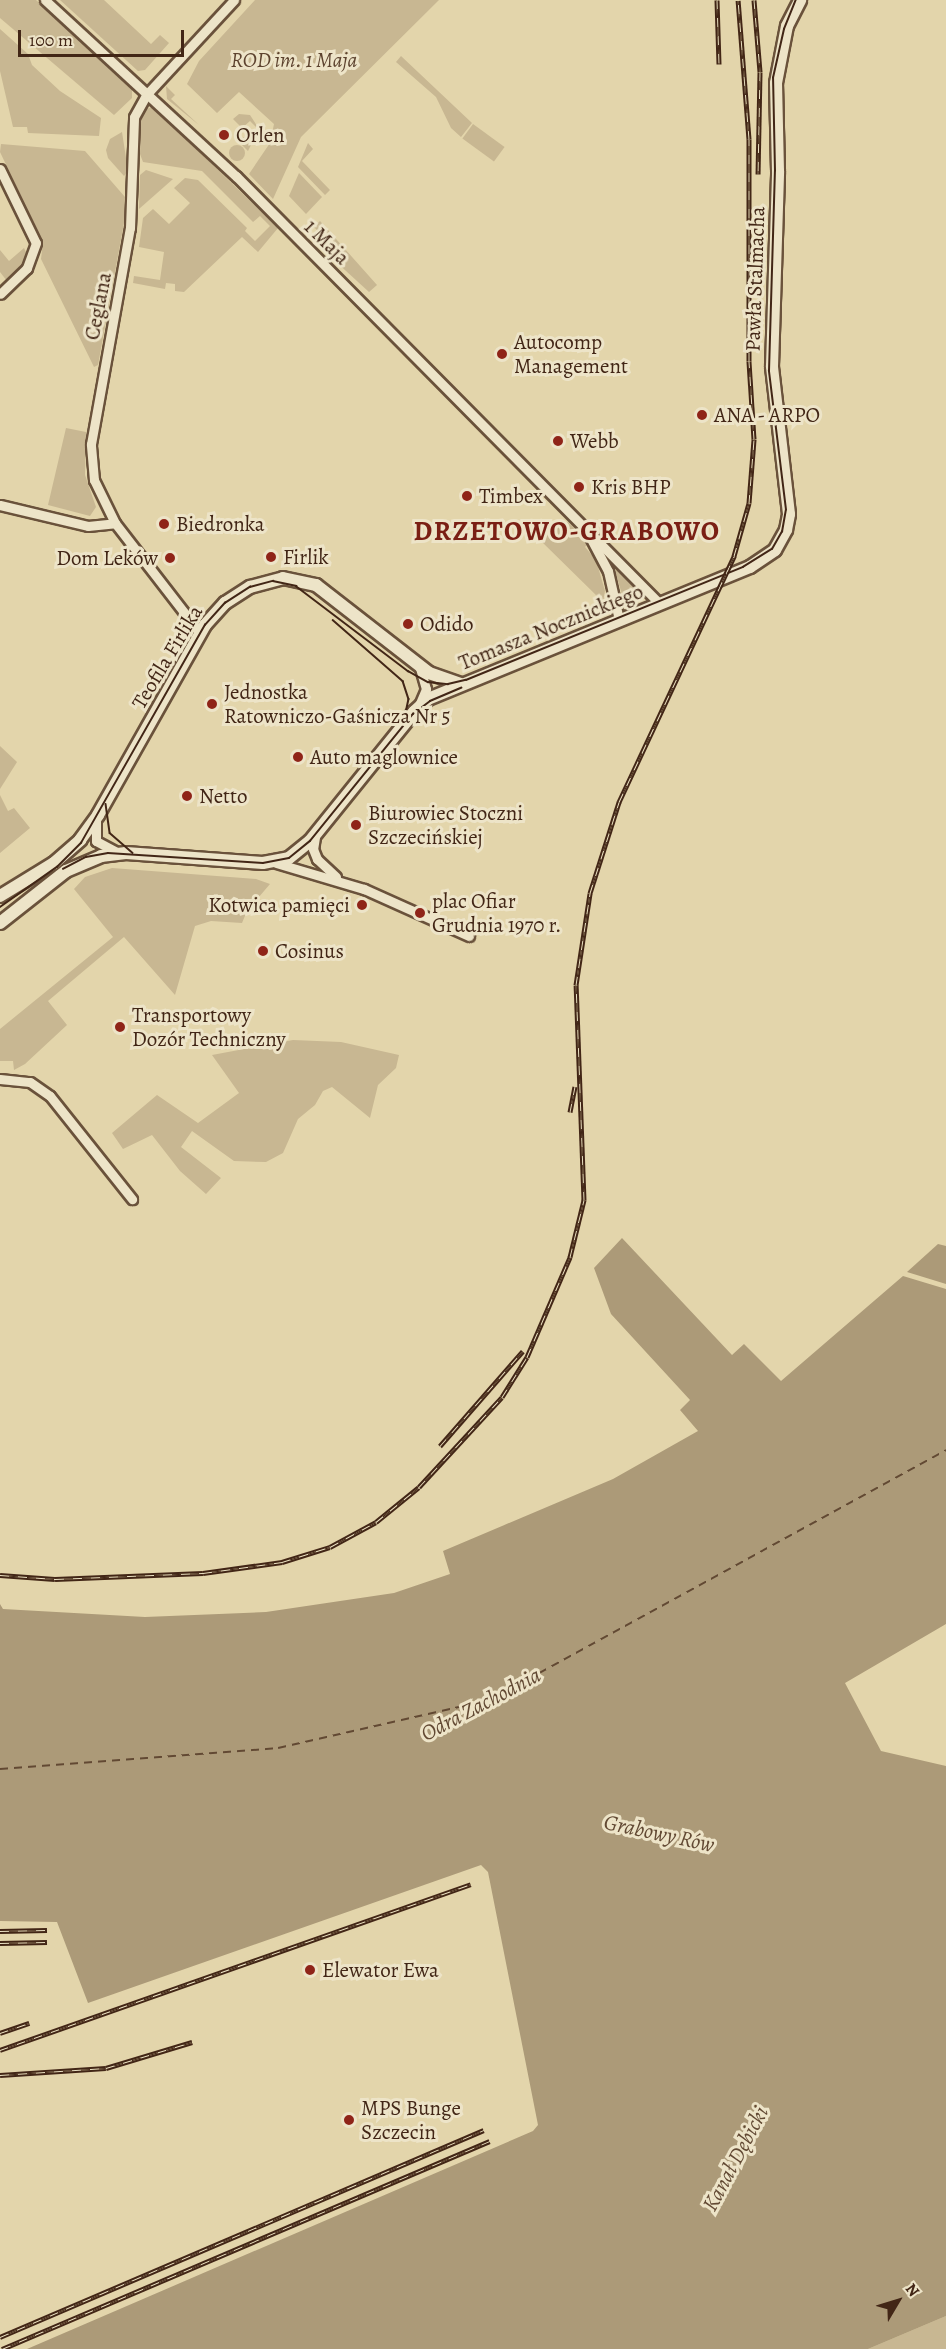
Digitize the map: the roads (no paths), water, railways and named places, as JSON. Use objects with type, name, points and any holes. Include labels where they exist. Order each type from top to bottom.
[{"type":"street","name":"1 Maja","points":[[45,0],[236,176],[660,603]]},
{"type":"street","name":"Ceglana","points":[[200,633],[115,523],[94,480],[91,444],[130,228],[134,117],[147,94],[234,0]]},
{"type":"street","name":"Pawła Stalmacha","points":[[769,556],[782,539],[789,514],[772,366],[778,163],[776,79],[787,26],[800,0]]},
{"type":"street","points":[[0,169],[36,239],[35,252],[23,272],[0,294]]},
{"type":"street","points":[[0,506],[88,526],[115,523]]},
{"type":"street","name":"1 Maja","points":[[576,518],[606,564],[619,620]]},
{"type":"street","name":"Tomasza Nocznickiego","points":[[271,862],[293,856],[317,832],[414,712],[433,696],[769,556]]},
{"type":"street","name":"Teofila Firlika","points":[[0,896],[66,854],[98,815],[200,633],[216,612],[237,594],[264,582],[292,579],[326,591],[416,662],[443,680],[465,683]]},
{"type":"street","points":[[414,712],[426,689],[416,662]]},
{"type":"street","points":[[98,815],[94,828],[96,842],[106,850],[271,862],[340,880],[469,936]]},
{"type":"street","points":[[317,832],[313,841],[315,856],[340,880]]},
{"type":"street","points":[[0,923],[78,864],[101,856],[126,853]]},
{"type":"street","points":[[0,1080],[30,1082],[50,1096],[132,1199]]},
{"type":"water","points":[[622,1238],[732,1355],[744,1344],[781,1381],[903,1276],[946,1289],[946,1624],[845,1683],[881,1751],[946,1766],[946,2316],[868,2349],[27,2349],[533,2131],[538,2125],[488,1872],[481,1865],[88,2003],[57,1922],[0,1921],[0,1604],[3,1609],[145,1617],[266,1612],[394,1593],[450,1574],[443,1551],[613,1479],[698,1431],[680,1410],[690,1400],[611,1314],[594,1268]]},
{"type":"water","points":[[938,1244],[946,1246],[946,1284],[907,1272]]},
{"type":"tram line","points":[[0,907],[57,867],[81,843],[205,625],[225,603],[250,587],[273,581],[296,586],[408,671],[428,682],[448,684],[466,680],[743,567],[772,549],[782,532],[786,510],[769,371],[775,171],[773,78],[784,29],[796,0]]},
{"type":"tram line","points":[[333,620],[403,681],[409,699],[404,722]]},
{"type":"tram line","points":[[63,869],[86,857],[108,853],[263,863],[289,858],[310,841],[413,714],[430,701],[461,688]]},
{"type":"tram line","points":[[106,804],[110,833],[133,853]]},
{"type":"railway","points":[[717,0],[719,64]]},
{"type":"railway","points":[[0,1575],[55,1579],[203,1573],[282,1562],[330,1547],[376,1522],[419,1487],[502,1397],[527,1357],[570,1257],[584,1200],[576,985],[590,893],[619,802],[734,556],[749,503],[754,439],[749,361],[749,139],[738,0]]},
{"type":"railway","points":[[754,0],[760,72],[758,174]]},
{"type":"railway","points":[[570,1112],[575,1086]]},
{"type":"railway","points":[[440,1446],[523,1351]]},
{"type":"railway","points":[[0,2050],[471,1884]]},
{"type":"railway","points":[[0,1931],[47,1930]]},
{"type":"railway","points":[[0,1943],[47,1942]]},
{"type":"railway","points":[[0,2033],[29,2023]]},
{"type":"railway","points":[[0,2075],[106,2068],[192,2042]]},
{"type":"railway","points":[[0,2337],[484,2130]]},
{"type":"railway","points":[[2,2349],[490,2141]]},
{"type":"place","name":"Orlen","points":[[224,135]]},
{"type":"place","name":"Autocomp Management","points":[[502,354]]},
{"type":"place","name":"ANA - ARPO","points":[[702,415]]},
{"type":"place","name":"Webb","points":[[558,441]]},
{"type":"place","name":"Kris BHP","points":[[579,487]]},
{"type":"place","name":"Timbex","points":[[467,496]]},
{"type":"place","name":"Biedronka","points":[[164,524]]},
{"type":"place","name":"Firlik","points":[[271,557]]},
{"type":"place","name":"Dom Leków","points":[[170,558]]},
{"type":"place","name":"Odido","points":[[408,624]]},
{"type":"place","name":"Jednostka Ratowniczo-Gaśnicza Nr 5","points":[[212,704]]},
{"type":"place","name":"Auto maglownice","points":[[298,757]]},
{"type":"place","name":"Netto","points":[[187,796]]},
{"type":"place","name":"Biurowiec Stoczni Szczecińskiej","points":[[356,825]]},
{"type":"place","name":"Kotwica pamięci","points":[[362,905]]},
{"type":"place","name":"plac Ofiar Grudnia 1970 r.","points":[[420,913]]},
{"type":"place","name":"Cosinus","points":[[263,951]]},
{"type":"place","name":"Transportowy Dozór Techniczny","points":[[120,1027]]},
{"type":"place","name":"Elewator Ewa","points":[[310,1970]]},
{"type":"place","name":"MPS Bunge Szczecin","points":[[349,2120]]},
{"type":"district","name":"DRZETOWO-GRABOWO","points":[[567,532]]},
{"type":"park label","name":"ROD im. 1 Maja","points":[[294,60]]},
{"type":"water label","name":"Odra Zachodnia","points":[[481,1705]]},
{"type":"water label","name":"Grabowy Rów","points":[[659,1834]]},
{"type":"water label","name":"Kanał Dębicki","points":[[736,2159]]}]
